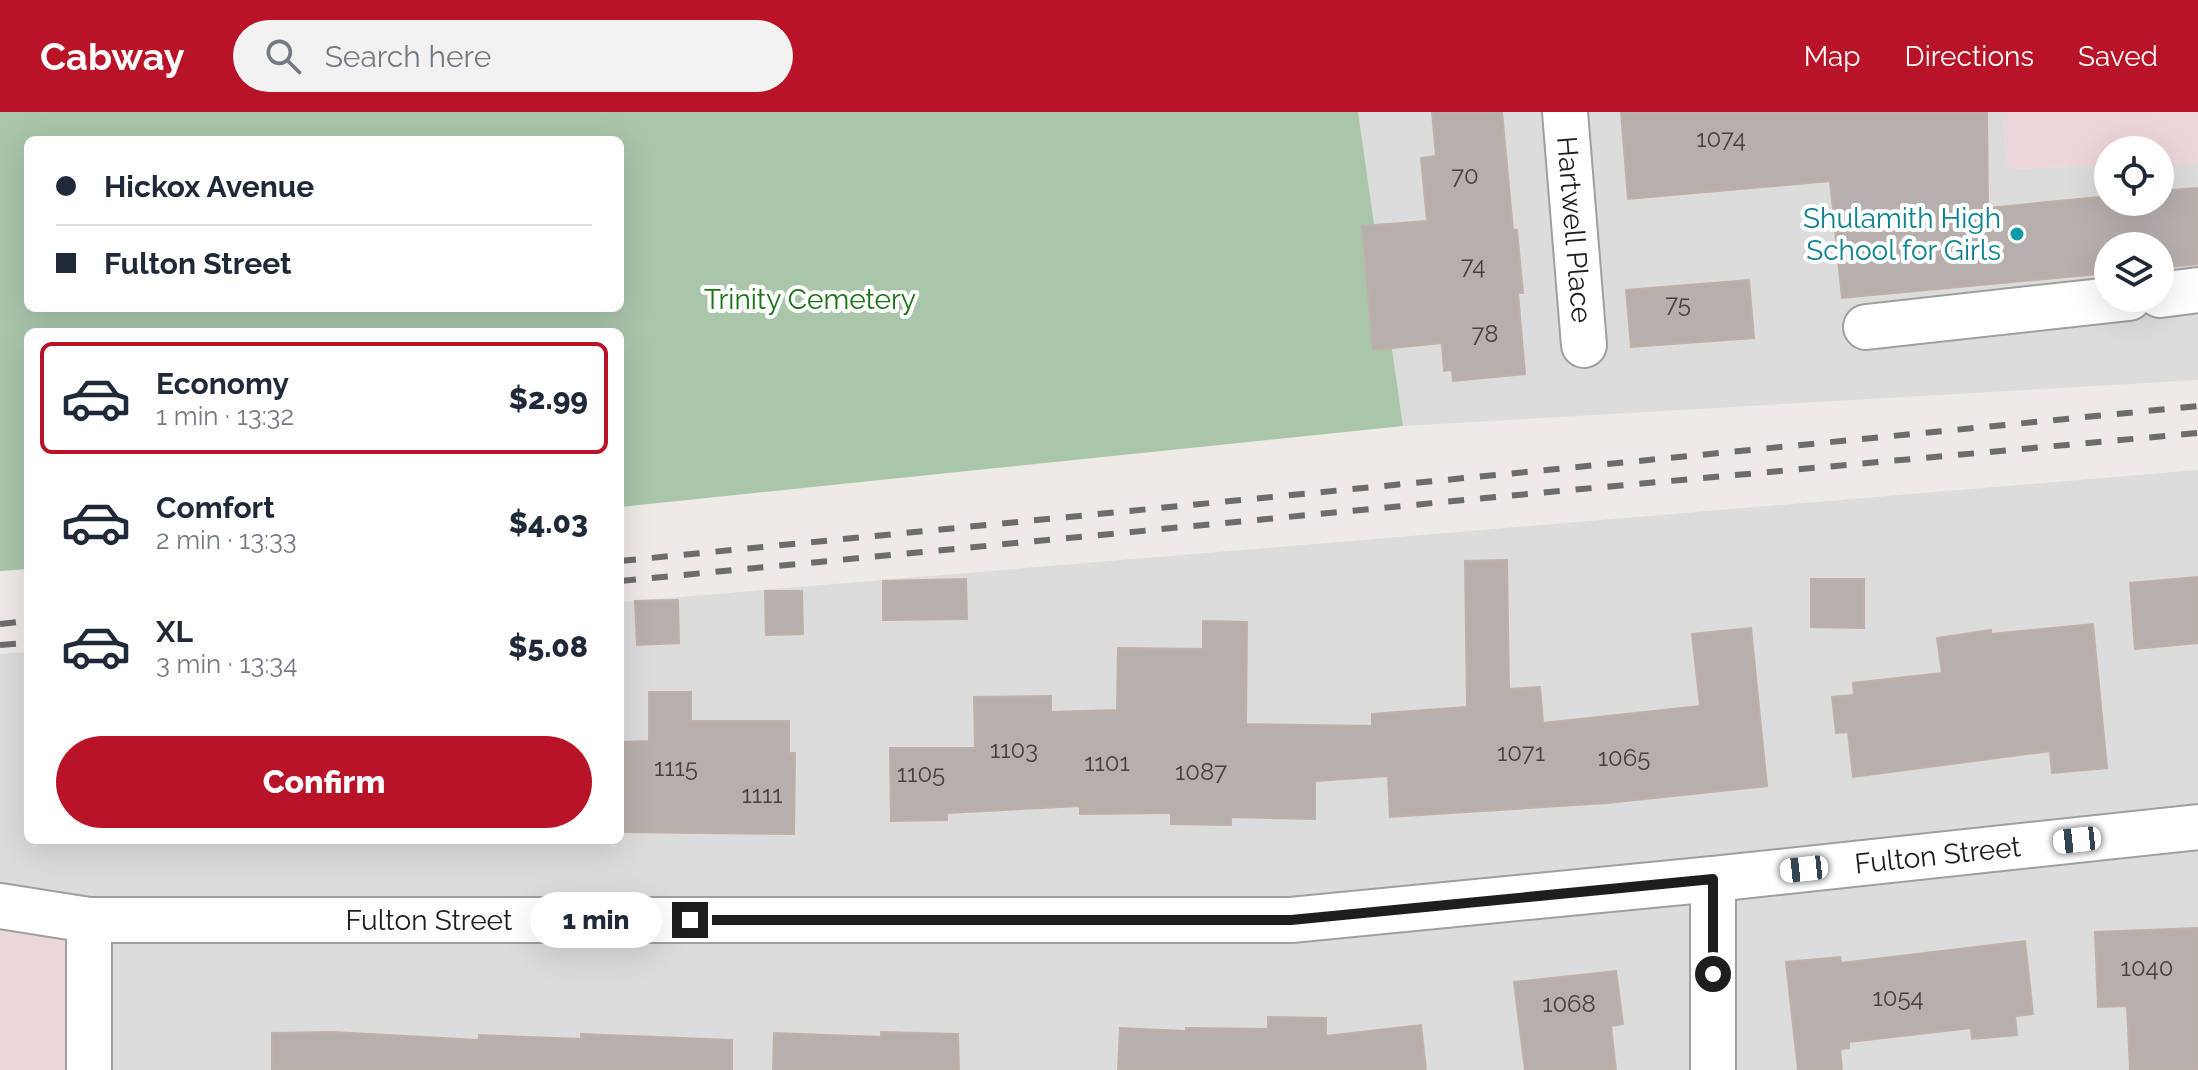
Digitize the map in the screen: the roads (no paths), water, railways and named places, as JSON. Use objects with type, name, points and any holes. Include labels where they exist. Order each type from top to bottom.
[{"type":"street","name":"Hartwell Place","points":[[1565,112],[1584,345]]},
{"type":"street","points":[[2174,293],[2198,290]]},
{"type":"street","points":[[1866,327],[2094,302]]},
{"type":"street","name":"Fulton Street","points":[[0,906],[89,920],[1291,920],[2198,827]]},
{"type":"street","points":[[1713,879],[1713,1070]]},
{"type":"street","points":[[89,920],[89,1070]]},
{"type":"railway","points":[[624,561],[2198,406]]},
{"type":"railway","points":[[624,581],[2198,433]]},
{"type":"railway","points":[[0,624],[24,621]]},
{"type":"railway","points":[[0,645],[24,643]]},
{"type":"place","name":"Shulamith High School for Girls","points":[[2017,234]]},
{"type":"park label","name":"Trinity Cemetery","points":[[810,299]]}]
